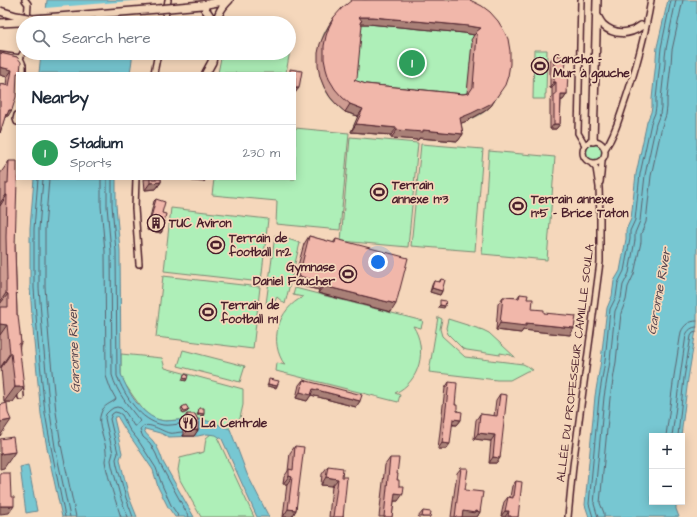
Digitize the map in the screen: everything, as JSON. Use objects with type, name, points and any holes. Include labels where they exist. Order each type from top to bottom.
[{"type":"main road","points":[[83,16],[229,0]]},
{"type":"main road","points":[[218,16],[220,10],[229,0]]},
{"type":"main road","points":[[592,141],[597,0]]},
{"type":"main road","points":[[205,3],[211,16]]},
{"type":"main road","points":[[0,11],[16,16]]},
{"type":"main road","points":[[596,14],[602,24],[611,30],[618,32],[632,32],[641,26]]},
{"type":"main road","points":[[0,23],[16,22]]},
{"type":"main road","points":[[207,72],[212,60]]},
{"type":"street","points":[[25,0],[28,4],[29,16]]},
{"type":"street","points":[[165,16],[168,0]]},
{"type":"street","points":[[581,0],[578,132],[584,145]]},
{"type":"street","points":[[605,149],[600,143],[592,141],[584,145],[582,149],[583,157],[588,163],[592,164],[602,161],[605,155],[605,149],[613,136],[633,78],[644,40],[651,0]]},
{"type":"street","points":[[641,26],[648,20]]},
{"type":"street","points":[[0,55],[16,57]]},
{"type":"street","points":[[21,60],[23,65],[23,72]]},
{"type":"street","points":[[154,72],[157,60]]},
{"type":"street","name":"ALLÉE DU PROFESSEUR CAMILLE SOULA","points":[[599,187],[602,161]]},
{"type":"street","name":"ALLÉE DU PROFESSEUR CAMILLE SOULA","points":[[568,517],[573,466],[600,262],[599,187],[596,168],[592,164]]},
{"type":"street","points":[[136,180],[135,208],[139,264]]},
{"type":"street","points":[[20,378],[21,398]]},
{"type":"green space","points":[[364,0],[467,8],[499,93],[491,106],[483,113],[454,125],[458,141],[418,138],[391,138],[391,135],[351,132],[358,116],[342,110],[332,100],[322,83],[318,63],[321,43],[329,25],[336,17]]},
{"type":"green space","name":"Cancha - Mur à gauche","points":[[534,50],[547,50],[545,99],[533,99]]},
{"type":"green space","points":[[221,60],[288,60],[286,72],[218,72]]},
{"type":"green space","points":[[296,128],[349,133],[340,230],[276,224],[277,201],[212,195],[214,180],[296,180]]},
{"type":"green space","name":"Terrain annexe n°3","points":[[350,137],[418,143],[408,247],[341,241]]},
{"type":"green space","points":[[421,144],[483,149],[475,251],[411,246]]},
{"type":"green space","points":[[594,144],[600,146],[602,152],[600,158],[594,160],[588,158],[586,152],[588,146]]},
{"type":"green space","name":"Terrain annexe n°5 - Brice Taton","points":[[489,151],[555,157],[547,260],[482,254]]},
{"type":"green space","name":"Terrain de football n°2","points":[[171,208],[268,219],[261,282],[164,271]]},
{"type":"green space","points":[[275,235],[300,243],[285,304],[277,297],[273,305],[266,304]]},
{"type":"green space","name":"Terrain de football n°1","points":[[163,276],[260,287],[253,349],[156,337]]},
{"type":"green space","points":[[295,288],[423,321],[421,328],[413,326],[418,335],[420,345],[419,364],[416,373],[410,381],[404,388],[395,393],[400,395],[398,402],[276,371],[277,363],[285,365],[277,346],[278,327],[287,309],[294,302],[303,297],[293,295]]},
{"type":"green space","points":[[438,317],[442,319],[440,329],[442,336],[465,357],[523,364],[533,370],[527,371],[510,380],[497,380],[429,372]]},
{"type":"green space","points":[[448,319],[489,333],[515,357],[500,353],[500,355],[463,349],[448,334],[446,328]]},
{"type":"green space","points":[[183,350],[245,366],[240,382],[178,366]]},
{"type":"green space","points":[[121,354],[162,358],[165,368],[243,389],[243,405],[240,418],[218,439],[254,517],[201,517],[180,480],[178,470],[180,458],[204,452],[206,438],[221,426],[198,419],[164,421],[152,418],[144,411],[125,384],[121,375]]},
{"type":"water","points":[[47,0],[141,0],[139,16],[46,16]]},
{"type":"water","name":"Garonne River","points":[[668,0],[697,0],[697,324],[681,433],[649,433],[649,505],[676,505],[679,517],[589,517],[585,505],[595,396],[607,308],[612,296],[614,281],[620,271],[626,239],[626,230],[631,219],[636,174],[647,122],[652,107],[657,47]]},
{"type":"water","points":[[40,60],[132,60],[130,72],[39,72]]},
{"type":"water","name":"Garonne River","points":[[34,180],[116,180],[116,205],[120,250],[121,374],[124,381],[138,404],[151,416],[166,421],[197,419],[230,429],[247,474],[269,517],[257,517],[222,439],[216,435],[207,434],[198,436],[169,437],[145,429],[144,430],[156,446],[163,462],[194,517],[175,517],[158,487],[153,470],[117,416],[114,418],[122,453],[120,459],[129,497],[137,517],[62,517],[41,414],[30,288],[30,228]]},
{"type":"water","points":[[28,465],[37,511],[26,513],[20,467]]},
{"type":"pier","points":[[143,0],[140,16],[44,16],[45,8]]},
{"type":"building","points":[[352,0],[470,0],[490,12],[498,21],[508,39],[510,64],[505,85],[490,104],[460,118],[463,134],[423,130],[423,132],[397,130],[397,128],[356,124],[363,109],[350,104],[335,89],[329,79],[324,59],[324,46],[329,27],[334,17]],"holes":[[[359,17],[373,17],[481,28],[476,32],[473,87],[469,93],[463,94],[366,84],[354,80],[357,78],[362,25],[360,22],[362,21]]]},
{"type":"building","points":[[0,53],[16,57],[16,60],[19,60],[21,62],[20,72],[16,72],[16,97],[12,110],[9,110],[7,115],[6,114],[0,133],[0,84],[9,86],[12,70],[0,67]]},
{"type":"building","points":[[554,55],[562,56],[562,60],[566,60],[565,72],[568,72],[567,94],[561,94],[560,124],[554,124],[554,94],[556,94],[556,82],[554,82]]},
{"type":"building","points":[[290,69],[302,71],[299,88],[296,88],[296,72],[290,72]]},
{"type":"building","points":[[9,161],[16,161],[15,247],[17,315],[21,343],[19,344],[24,387],[15,387],[7,325],[0,324],[0,307],[8,307],[8,294],[6,293],[6,183],[8,183]]},
{"type":"building","points":[[150,180],[161,180],[161,182],[150,183]]},
{"type":"building","name":"TUC Aviron","points":[[156,199],[165,202],[162,213],[166,214],[162,231],[148,228]]},
{"type":"building","name":"Gymnase Daniel Faucher","points":[[309,236],[335,243],[336,239],[408,258],[396,304],[324,286],[324,283],[299,276]]},
{"type":"building","points":[[441,279],[445,280],[442,291],[432,288],[434,281],[440,282]]},
{"type":"building","points":[[520,294],[528,295],[527,299],[533,299],[532,309],[544,310],[544,313],[576,316],[574,328],[526,323],[526,326],[500,323],[503,297],[519,298]]},
{"type":"building","points":[[440,300],[446,301],[445,306],[440,305]]},
{"type":"building","points":[[184,374],[188,375],[187,379],[183,378]]},
{"type":"building","points":[[269,379],[279,381],[277,386],[268,384]]},
{"type":"building","points":[[303,380],[362,395],[360,401],[313,389],[311,395],[300,392]]},
{"type":"building","points":[[449,382],[457,383],[455,405],[457,405],[457,411],[462,412],[461,420],[453,419],[450,444],[442,443]]},
{"type":"building","points":[[500,394],[507,395],[500,458],[493,457],[495,435],[478,433],[480,414],[497,416]]},
{"type":"building","points":[[7,403],[8,413],[11,420],[0,422],[0,405]]},
{"type":"building","points":[[186,405],[189,410],[184,412],[182,407]]},
{"type":"building","points":[[199,408],[204,408],[204,414],[198,413]]},
{"type":"building","points":[[187,414],[195,414],[198,420],[198,430],[187,430]]},
{"type":"building","points":[[13,437],[15,452],[0,454],[0,439]]},
{"type":"building","points":[[295,446],[304,447],[296,510],[288,509],[292,477],[289,476],[289,469],[293,470]]},
{"type":"building","points":[[390,458],[399,458],[397,480],[399,480],[399,486],[404,486],[403,494],[395,493],[392,517],[384,517]]},
{"type":"building","points":[[328,466],[343,468],[342,477],[347,477],[343,517],[333,517],[338,479],[326,477]]},
{"type":"building","points":[[461,468],[468,468],[465,490],[483,492],[480,512],[476,511],[475,513],[463,511],[462,517],[455,517]]},
{"type":"building","points":[[0,473],[10,473],[11,497],[14,497],[14,506],[0,506]]},
{"type":"building","points":[[516,481],[522,482],[518,517],[511,517],[508,516],[509,511],[505,511],[508,497],[513,498],[514,496]]},
{"type":"building","points":[[423,511],[431,512],[430,517],[422,517]]},
{"type":"place","name":"Stadium","points":[[412,63]]},
{"type":"place","name":"Cancha - Mur à gauche","points":[[540,66]]},
{"type":"place","name":"Terrain annexe n°3","points":[[379,192]]},
{"type":"place","name":"Terrain annexe n°5 - Brice Taton","points":[[518,206]]},
{"type":"place","name":"TUC Aviron","points":[[156,223]]},
{"type":"place","name":"Terrain de football n°2","points":[[216,245]]},
{"type":"place","name":"Gymnase Daniel Faucher","points":[[348,274]]},
{"type":"place","name":"Terrain de football n°1","points":[[208,312]]},
{"type":"place","name":"La Centrale","points":[[188,423]]}]
